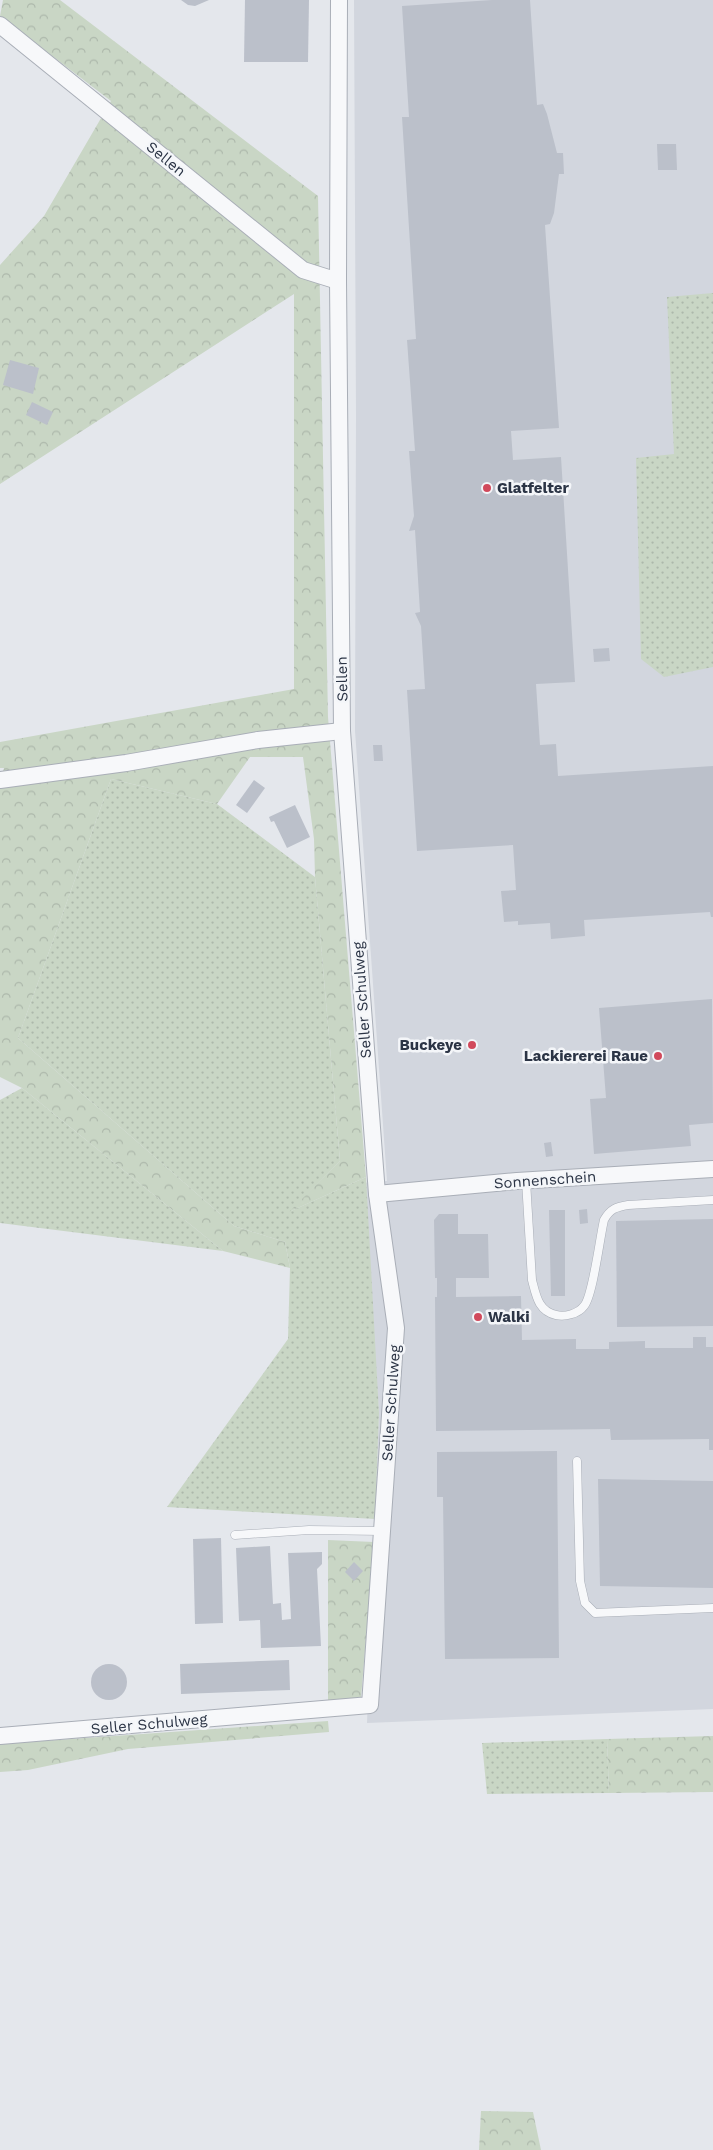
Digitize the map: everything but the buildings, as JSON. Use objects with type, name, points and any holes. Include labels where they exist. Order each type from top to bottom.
[{"type":"street","name":"Sellen","points":[[339,0],[338,281],[342,731]]},
{"type":"street","name":"Sellen","points":[[0,25],[303,270],[338,281]]},
{"type":"street","points":[[0,780],[126,763],[258,740],[342,731]]},
{"type":"street","name":"Seller Schulweg","points":[[0,1736],[370,1706],[396,1328],[377,1194],[342,731]]},
{"type":"street","name":"Sonnenschein","points":[[377,1194],[526,1181],[713,1169]]},
{"type":"lane","points":[[526,1181],[534,1288],[541,1307],[548,1313],[559,1316],[572,1314],[585,1306],[607,1213],[614,1208],[628,1205],[713,1200]]},
{"type":"lane","points":[[578,1461],[580,1581],[585,1602],[595,1612],[713,1608]]},
{"type":"lane","points":[[235,1535],[309,1530],[382,1531]]},
{"type":"shaded area","points":[[354,0],[713,0],[713,1709],[367,1723],[379,1413],[363,1183],[387,1181],[355,731]]},
{"type":"green space","points":[[3,0],[60,0],[318,196],[328,717],[366,1177],[289,1212],[340,1161],[315,877],[314,839],[303,757],[250,757],[217,804],[111,779],[18,1038],[234,1226],[285,1242],[290,1268],[223,1251],[22,1088],[0,1077],[0,784],[4,768],[0,768],[0,742],[294,689],[294,294],[0,484],[0,265],[44,216],[111,101],[0,16]]},
{"type":"green space","points":[[713,293],[713,667],[664,677],[641,659],[636,458],[674,454],[667,297]]},
{"type":"green space","points":[[111,779],[217,804],[315,877],[340,1161],[291,1211],[366,1177],[379,1413],[375,1519],[167,1507],[288,1339],[290,1268],[285,1242],[234,1226],[18,1038]]},
{"type":"green space","points":[[22,1088],[223,1251],[0,1223],[0,1100]]},
{"type":"green space","points":[[328,1540],[374,1542],[361,1698],[328,1702]]},
{"type":"green space","points":[[328,1721],[329,1732],[128,1749],[28,1770],[0,1772],[0,1744]]},
{"type":"green space","points":[[713,1736],[713,1792],[609,1793],[607,1739]]},
{"type":"green space","points":[[607,1739],[609,1793],[487,1794],[482,1743]]},
{"type":"green space","points":[[481,2111],[533,2112],[541,2150],[479,2150]]},
{"type":"place","name":"Glatfelter","points":[[487,488]]},
{"type":"place","name":"Buckeye","points":[[472,1045]]},
{"type":"place","name":"Lackiererei Raue","points":[[658,1056]]},
{"type":"place","name":"Walki","points":[[478,1317]]}]
